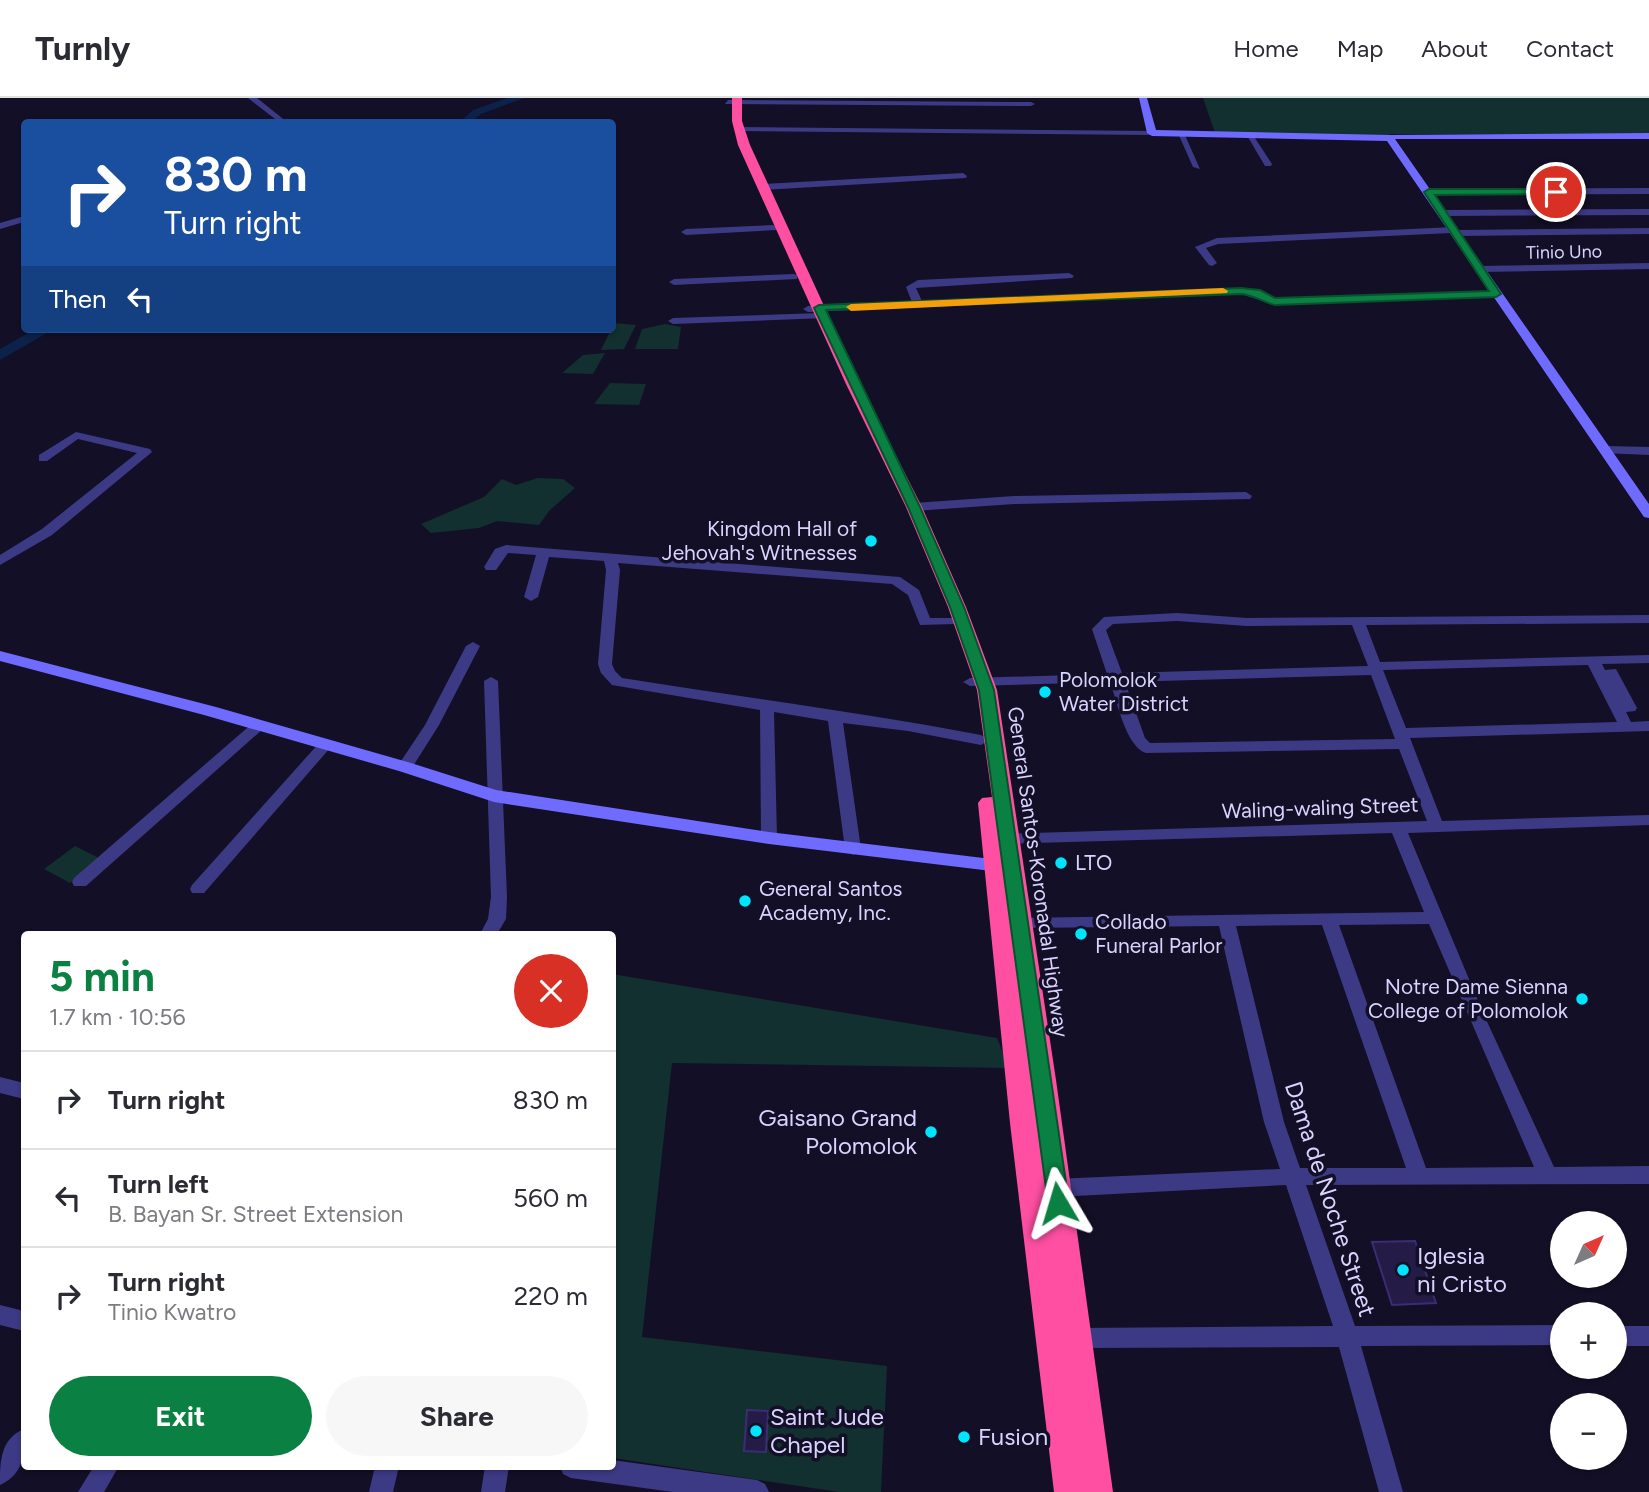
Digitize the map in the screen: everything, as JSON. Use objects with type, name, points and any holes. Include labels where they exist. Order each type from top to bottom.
[{"type":"highway","name":"General Santos-Koronadal Highway","points":[[733,100],[727,114],[763,187],[976,681],[991,709],[1000,840]]},
{"type":"highway","name":"General Santos-Koronadal Highway","points":[[740,140],[794,277],[816,313],[914,507],[957,607],[976,681],[981,740],[1004,867],[1023,1123],[1070,1492]]},
{"type":"highway","name":"General Santos-Koronadal Highway","points":[[1004,867],[1018,922],[1078,1338],[1097,1492]]},
{"type":"street","points":[[252,98],[279,119]]},
{"type":"street","points":[[1143,98],[1152,133]]},
{"type":"street","points":[[733,100],[1031,104]]},
{"type":"street","points":[[740,140],[1152,133],[1390,138],[1649,136]]},
{"type":"street","points":[[1180,133],[1197,166]]},
{"type":"street","points":[[1248,134],[1268,164]]},
{"type":"street","points":[[1390,138],[1496,294],[1551,368],[1649,514]]},
{"type":"street","points":[[763,187],[962,176]]},
{"type":"street","points":[[1429,192],[1649,191]]},
{"type":"street","points":[[1442,213],[1649,212]]},
{"type":"street","points":[[0,226],[21,220]]},
{"type":"street","points":[[685,232],[773,228]]},
{"type":"street","points":[[1212,263],[1199,247],[1217,241],[1455,231],[1649,231]]},
{"type":"street","name":"Tinio Uno","points":[[1479,269],[1649,266]]},
{"type":"street","points":[[918,305],[911,287],[918,283],[1069,276]]},
{"type":"street","points":[[674,282],[794,277]]},
{"type":"street","points":[[673,321],[918,305],[1241,291],[1257,292],[1266,300],[1275,302],[1496,294]]},
{"type":"street","points":[[0,561],[47,532],[146,452],[76,435],[43,458]]},
{"type":"street","points":[[1606,450],[1649,451]]},
{"type":"street","points":[[914,507],[1014,500],[1246,496]]},
{"type":"street","points":[[491,567],[504,550],[895,580],[914,593],[925,622],[927,639]]},
{"type":"street","points":[[531,597],[543,553]]},
{"type":"street","points":[[610,558],[613,570],[605,664],[612,678],[624,685],[835,718],[908,726],[981,740]]},
{"type":"street","points":[[1649,619],[1247,622],[1177,617],[1109,620],[1100,629],[1138,740],[1146,748],[1649,726]]},
{"type":"street","points":[[1357,620],[1436,825]]},
{"type":"street","points":[[925,622],[951,621]]},
{"type":"street","points":[[405,767],[432,725],[473,646]]},
{"type":"street","points":[[0,656],[325,744],[494,796],[769,838],[1004,867]]},
{"type":"street","points":[[976,681],[1649,659]]},
{"type":"street","points":[[1599,661],[1630,708]]},
{"type":"street","points":[[1599,661],[1626,726]]},
{"type":"street","points":[[490,931],[497,919],[499,897],[491,681]]},
{"type":"street","points":[[766,707],[769,838]]},
{"type":"street","points":[[835,718],[853,849]]},
{"type":"street","points":[[80,882],[259,726]]},
{"type":"street","points":[[198,889],[325,744]]},
{"type":"street","name":"Waling-waling Street","points":[[1000,840],[1649,820]]},
{"type":"street","points":[[1397,826],[1434,918],[1547,1175]]},
{"type":"street","points":[[1328,918],[1419,1177]]},
{"type":"street","points":[[1018,922],[1434,918]]},
{"type":"street","name":"Dama de Noche Street","points":[[1226,920],[1274,1122],[1347,1335],[1391,1492]]},
{"type":"street","points":[[0,1085],[21,1090]]},
{"type":"street","points":[[1056,1188],[1325,1175],[1649,1175]]},
{"type":"street","points":[[0,1315],[21,1320]]},
{"type":"street","points":[[1078,1338],[1550,1335]]},
{"type":"street","points":[[1627,1336],[1649,1336]]},
{"type":"street","points":[[0,1473],[21,1444]]},
{"type":"street","points":[[90,1492],[105,1470]]},
{"type":"street","points":[[381,1492],[386,1470]]},
{"type":"street","points":[[493,1492],[496,1470]]},
{"type":"street","points":[[586,1470],[635,1484],[757,1492]]},
{"type":"green space","points":[[1203,98],[1649,98],[1649,134],[1385,136],[1215,133]]},
{"type":"green space","points":[[616,323],[636,325],[624,349],[601,350],[609,333],[616,333]]},
{"type":"green space","points":[[665,324],[681,327],[678,349],[635,349],[642,329]]},
{"type":"green space","points":[[605,353],[593,374],[562,373],[583,355]]},
{"type":"green space","points":[[610,383],[646,384],[639,405],[594,404]]},
{"type":"green space","points":[[538,478],[563,479],[575,488],[549,511],[539,525],[497,521],[479,528],[431,533],[421,524],[484,497],[502,479],[516,485]]},
{"type":"green space","points":[[75,846],[101,859],[70,883],[44,869]]},
{"type":"green space","points":[[616,975],[997,1038],[1009,1068],[672,1063],[642,1337],[887,1366],[881,1492],[839,1492],[616,1458]]},
{"type":"building","name":"Iglesia ni Cristo","points":[[1415,1241],[1436,1303],[1392,1305],[1372,1242]]},
{"type":"building","name":"Saint Jude Chapel","points":[[747,1410],[768,1411],[766,1452],[744,1451]]},
{"type":"waterway","points":[[469,119],[477,112],[518,98]]},
{"type":"waterway","points":[[0,355],[39,333]]},
{"type":"slow traffic","points":[[851,307],[1223,291]]},
{"type":"place","name":"Kingdom Hall of Jehovah's Witnesses","points":[[871,541]]},
{"type":"place","name":"Polomolok Water District","points":[[1045,692]]},
{"type":"place","name":"LTO","points":[[1061,863]]},
{"type":"place","name":"General Santos Academy, Inc.","points":[[745,901]]},
{"type":"place","name":"Collado Funeral Parlor","points":[[1081,934]]},
{"type":"place","name":"Notre Dame Sienna College of Polomolok","points":[[1582,999]]},
{"type":"place","name":"Gaisano Grand Polomolok","points":[[931,1132]]},
{"type":"place","name":"Iglesia ni Cristo","points":[[1403,1270]]},
{"type":"place","name":"Saint Jude Chapel","points":[[756,1431]]},
{"type":"place","name":"Fusion","points":[[964,1437]]},
{"type":"route","points":[[1058,1203],[991,709],[986,690],[957,607],[914,507],[860,400],[819,308],[1241,291],[1257,292],[1266,300],[1275,302],[1496,294],[1429,192],[1556,192]]}]
